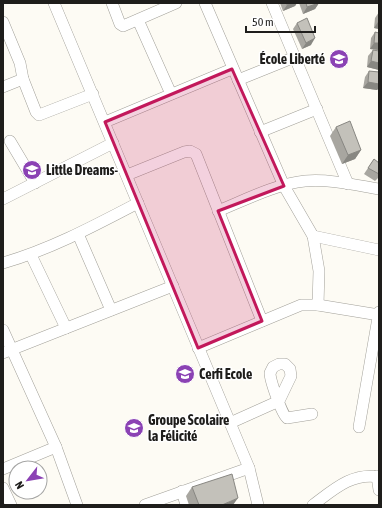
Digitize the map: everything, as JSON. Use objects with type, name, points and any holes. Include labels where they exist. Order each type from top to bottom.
[{"type":"street","points":[[54,3],[249,468],[258,505]]},
{"type":"street","points":[[112,3],[120,24],[123,26],[176,3]]},
{"type":"street","points":[[205,3],[232,69],[284,186],[313,236],[319,271],[318,305]]},
{"type":"street","points":[[272,3],[348,184]]},
{"type":"street","points":[[138,20],[171,94]]},
{"type":"street","points":[[3,22],[7,45],[22,70],[23,79],[36,112],[39,115],[93,94]]},
{"type":"street","points":[[238,80],[295,57]]},
{"type":"street","points":[[105,122],[232,69]]},
{"type":"street","points":[[3,87],[23,79]]},
{"type":"street","points":[[260,132],[316,109]]},
{"type":"street","points":[[10,141],[35,183]]},
{"type":"street","points":[[3,199],[113,143]]},
{"type":"street","points":[[126,175],[190,151],[196,154],[262,321]]},
{"type":"street","points":[[218,211],[284,186],[306,181],[348,184],[379,189]]},
{"type":"street","points":[[3,264],[32,255],[78,234],[138,202]]},
{"type":"street","points":[[78,234],[111,310]]},
{"type":"street","points":[[313,236],[379,250]]},
{"type":"street","points":[[32,255],[66,328]]},
{"type":"street","points":[[7,352],[173,286]]},
{"type":"street","points":[[198,348],[301,305],[318,305],[379,314],[359,426]]},
{"type":"street","points":[[3,330],[7,352],[56,447],[77,505]]},
{"type":"street","points":[[230,423],[279,401],[284,415],[288,418],[312,414]]},
{"type":"street","points":[[3,469],[56,447]]},
{"type":"street","points":[[145,505],[249,468]]},
{"type":"street","points":[[313,505],[324,501],[352,479],[378,477],[379,490]]},
{"type":"street","points":[[3,488],[11,505]]},
{"type":"street","points":[[182,491],[186,505]]},
{"type":"highlighted area","points":[[232,69],[284,186],[218,211],[262,321],[198,348],[105,122]]},
{"type":"building","points":[[306,3],[319,3],[307,7]]},
{"type":"building","points":[[307,18],[315,38],[306,43],[297,23]]},
{"type":"building","points":[[375,32],[379,33],[379,43],[374,43]]},
{"type":"building","points":[[373,50],[379,51],[379,63],[371,61]]},
{"type":"building","points":[[369,71],[379,72],[379,84],[368,82]]},
{"type":"building","points":[[350,121],[361,150],[348,155],[336,127]]},
{"type":"building","points":[[374,159],[379,163],[379,174],[368,168]]},
{"type":"building","points":[[232,474],[238,498],[222,505],[199,505],[192,487]]},
{"type":"place","name":"École Liberté","points":[[339,59]]},
{"type":"place","name":"Little Dreams-","points":[[32,170]]},
{"type":"place","name":"Cerfi Ecole","points":[[185,374]]},
{"type":"place","name":"Groupe Scolaire la Félicité","points":[[134,428]]}]
